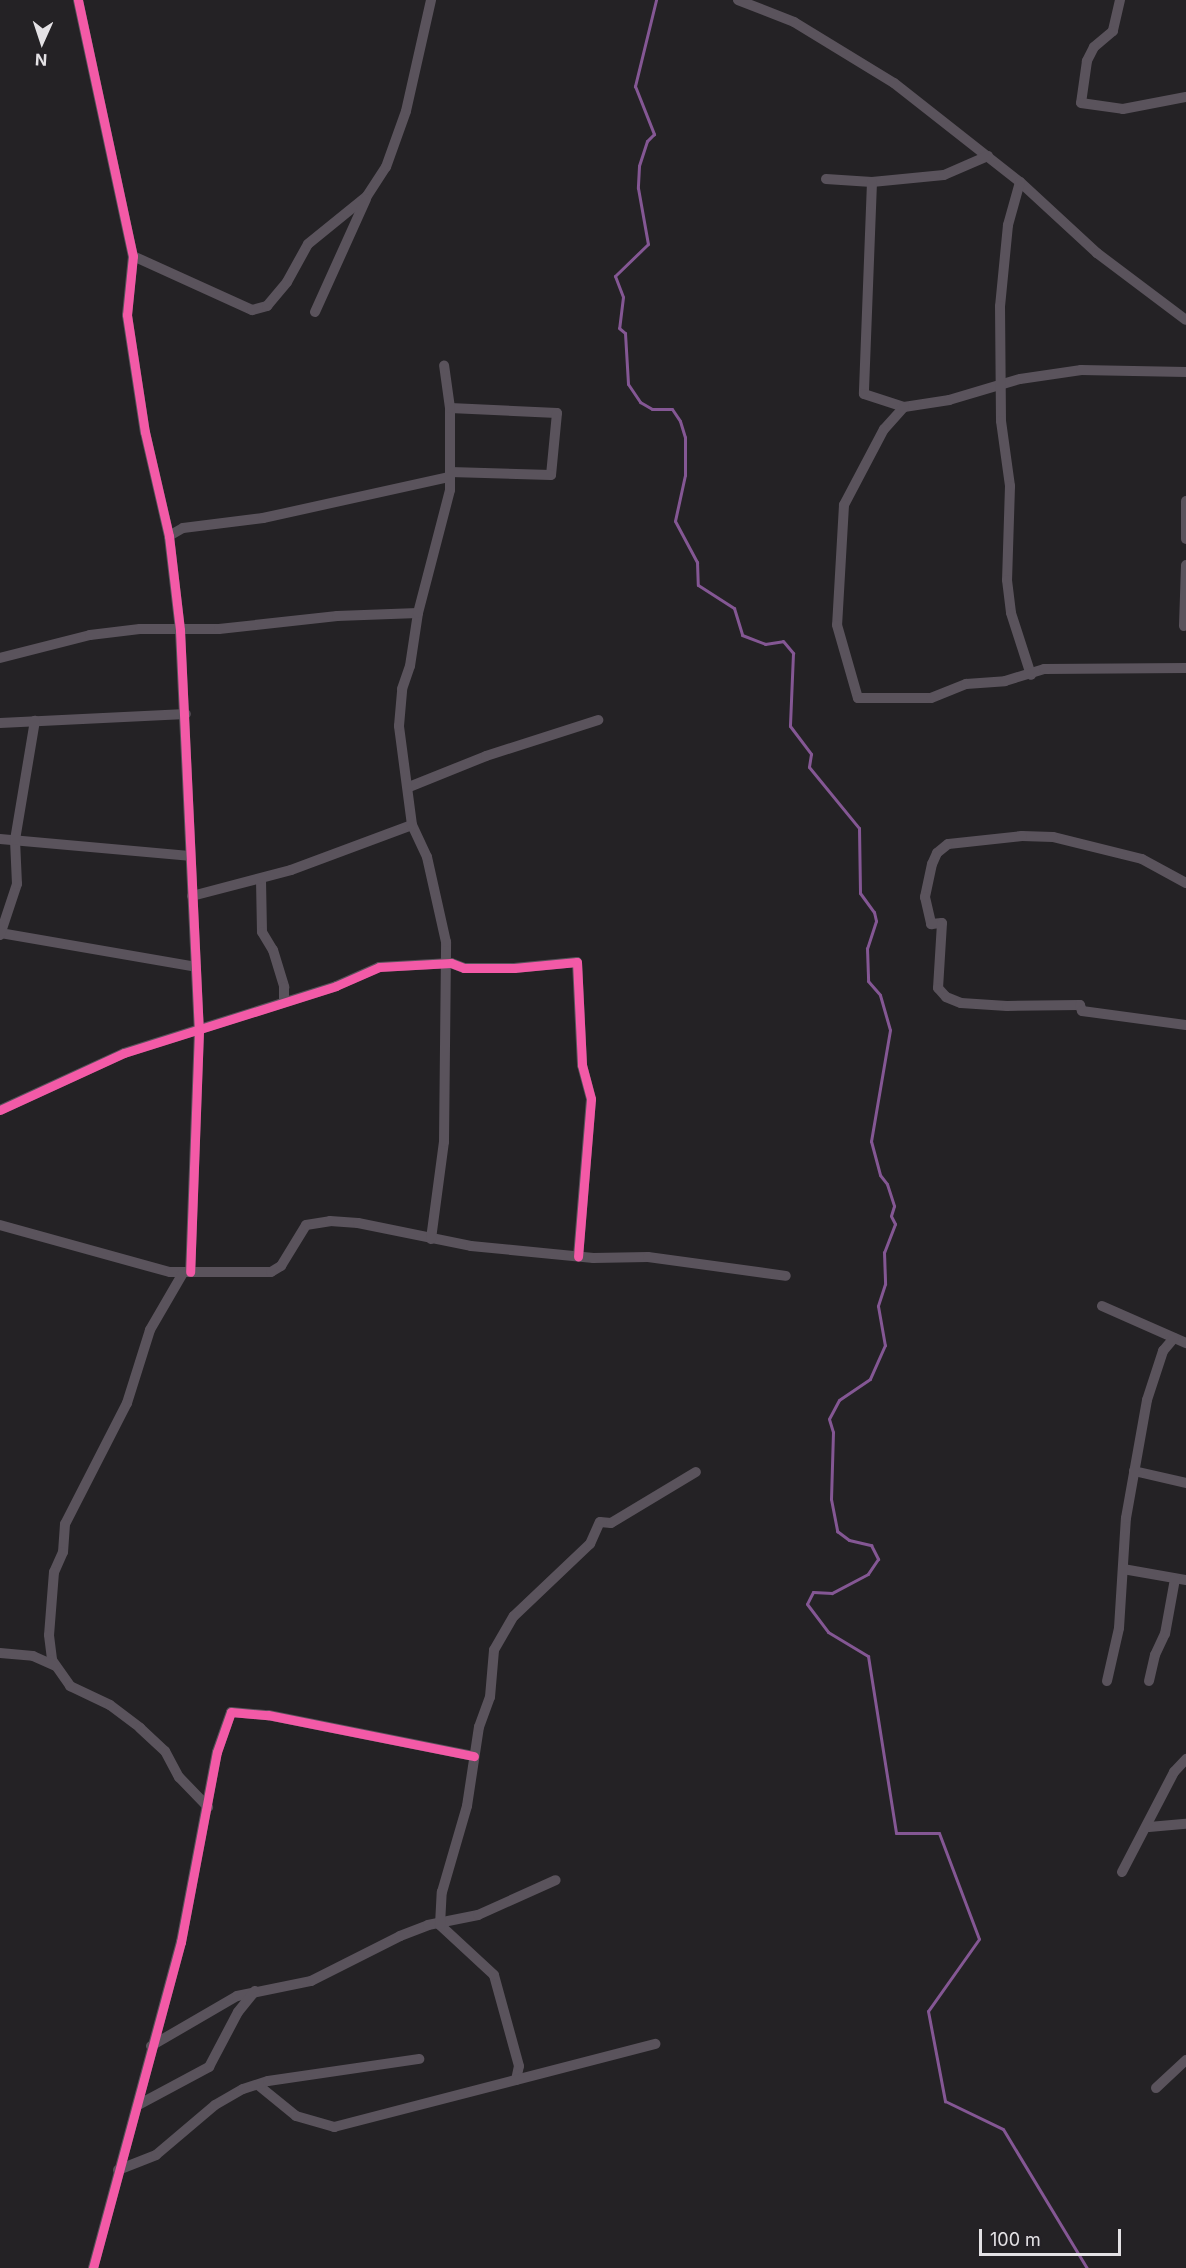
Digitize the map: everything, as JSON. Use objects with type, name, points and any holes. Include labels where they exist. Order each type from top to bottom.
[{"type":"street","points":[[55,1666],[50,1621],[54,1572],[65,1545],[65,1524],[127,1403],[150,1330],[187,1272],[199,1031],[189,856],[186,714],[170,536],[145,432],[127,315],[133,256],[78,0]]},
{"type":"street","points":[[315,312],[367,196],[395,147],[431,0]]},
{"type":"street","points":[[738,0],[794,22],[894,82],[1020,182],[1096,253],[1186,320]]},
{"type":"street","points":[[1120,0],[1113,31],[1094,47],[1087,61],[1081,103],[1123,109],[1186,97]]},
{"type":"street","points":[[826,179],[872,182],[944,175],[987,156]]},
{"type":"street","points":[[872,182],[864,394],[904,407],[1081,370],[1186,372]]},
{"type":"street","points":[[1020,182],[1008,225],[1000,306],[1002,450],[1010,486],[1007,580],[1011,613],[1031,675]]},
{"type":"street","points":[[133,256],[228,301],[258,310],[267,306],[287,282],[308,244],[367,196]]},
{"type":"street","points":[[431,1239],[444,1142],[447,964],[438,896],[427,857],[412,825],[409,787],[400,748],[400,704],[418,613],[450,490],[450,408],[444,365]]},
{"type":"street","points":[[904,407],[884,429],[844,505],[837,625],[858,698],[931,698],[966,684],[1031,675],[1044,669],[1186,668]]},
{"type":"street","points":[[170,536],[183,528],[263,518],[450,474],[551,475],[558,413],[450,408]]},
{"type":"street","points":[[1186,501],[1186,539]]},
{"type":"street","points":[[1184,626],[1186,565]]},
{"type":"street","points":[[0,658],[90,635],[169,627],[180,630],[337,616],[418,613]]},
{"type":"street","points":[[0,723],[186,714]]},
{"type":"street","points":[[409,787],[486,756],[598,720]]},
{"type":"street","points":[[35,721],[15,840],[17,884],[0,934],[196,967]]},
{"type":"street","points":[[192,896],[261,880],[412,825]]},
{"type":"street","points":[[1186,882],[1142,859],[1053,837],[1022,836],[948,844],[937,853],[932,864],[925,897],[931,924],[942,923],[938,988],[946,997],[961,1003],[1007,1006],[1080,1005],[1082,1011],[1186,1025]]},
{"type":"street","points":[[0,839],[189,856]]},
{"type":"street","points":[[261,880],[262,932],[273,950],[284,987],[284,1001]]},
{"type":"street","points":[[0,1110],[124,1053],[336,986],[379,967],[447,964],[514,968],[577,962],[582,1065],[591,1099],[578,1256]]},
{"type":"street","points":[[0,1225],[187,1272],[271,1272],[282,1266],[306,1225],[314,1221],[358,1223],[431,1239],[578,1256],[648,1257],[786,1276]]},
{"type":"street","points":[[1102,1306],[1186,1343]]},
{"type":"street","points":[[1107,1681],[1119,1628],[1134,1471],[1147,1400],[1163,1351],[1174,1338]]},
{"type":"street","points":[[1134,1471],[1186,1483]]},
{"type":"street","points":[[440,1925],[442,1892],[467,1806],[474,1756],[490,1697],[494,1650],[514,1616],[538,1597],[590,1544],[600,1522],[611,1523],[696,1472]]},
{"type":"street","points":[[1123,1569],[1180,1580],[1165,1634],[1155,1655],[1149,1681]]},
{"type":"street","points":[[0,1653],[33,1656],[55,1666],[70,1686],[110,1705],[165,1751],[179,1777],[208,1807]]},
{"type":"street","points":[[93,2268],[186,1922],[221,1735],[231,1712],[268,1715],[474,1756]]},
{"type":"street","points":[[1122,1872],[1134,1845],[1149,1827],[1174,1772],[1186,1759]]},
{"type":"street","points":[[1149,1827],[1186,1824]]},
{"type":"street","points":[[152,2046],[220,2004],[256,1991],[311,1981],[390,1941],[428,1925],[440,1925],[478,1915],[556,1880]]},
{"type":"street","points":[[440,1925],[494,1975],[519,2066],[516,2080]]},
{"type":"street","points":[[138,2105],[209,2067],[238,2012],[256,1991]]},
{"type":"street","points":[[258,2085],[296,2116],[334,2127],[655,2044]]},
{"type":"street","points":[[118,2170],[156,2156],[225,2098],[258,2085],[419,2059]]},
{"type":"street","points":[[1156,2088],[1186,2060]]},
{"type":"waterway","points":[[656,0],[635,86],[654,134],[647,141],[639,166],[638,188],[648,244],[615,276],[623,297],[619,328],[625,333],[628,384],[640,402],[652,409],[672,409],[680,421],[685,437],[685,475],[675,521],[697,562],[698,585],[734,608],[742,635],[765,644],[783,641],[793,653],[790,726],[811,754],[809,767],[859,828],[860,893],[874,912],[876,921],[867,948],[868,981],[880,995],[890,1030],[871,1141],[880,1175],[887,1184],[894,1206],[891,1216],[895,1224],[884,1252],[885,1284],[878,1306],[885,1345],[870,1379],[839,1400],[829,1419],[833,1432],[831,1499],[837,1531],[849,1540],[871,1545],[878,1559],[868,1574],[832,1593],[813,1592],[807,1604],[828,1632],[868,1656],[896,1833],[939,1833],[979,1939],[928,2011],[945,2101],[1003,2129],[1087,2268]]},
{"type":"cycle path","points":[[78,0],[133,256],[127,315],[145,432],[169,536],[180,630],[199,1031],[190,1272]]},
{"type":"cycle path","points":[[0,1110],[124,1053],[336,986],[379,967],[451,963],[464,968],[514,968],[577,962],[582,1065],[591,1099],[578,1256]]},
{"type":"cycle path","points":[[93,2268],[181,1942],[217,1752],[231,1712],[268,1715],[474,1756]]}]
